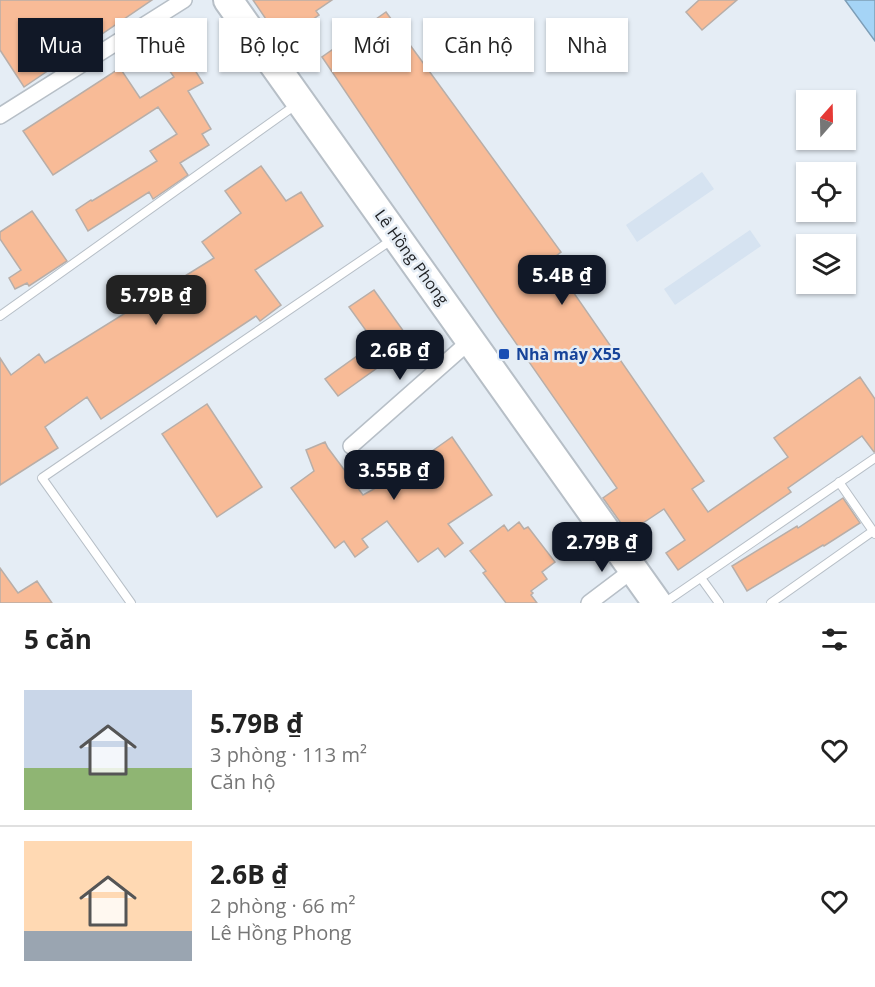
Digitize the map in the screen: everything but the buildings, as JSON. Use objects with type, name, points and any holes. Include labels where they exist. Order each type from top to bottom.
[{"type":"highway","name":"Lê Hồng Phong","points":[[228,0],[657,603]]},
{"type":"street","points":[[0,116],[184,0]]},
{"type":"street","points":[[351,446],[471,340]]},
{"type":"street","points":[[589,603],[634,569]]},
{"type":"lane","points":[[0,316],[301,102]]},
{"type":"lane","points":[[131,603],[42,478],[397,236]]},
{"type":"lane","points":[[664,603],[875,458]]},
{"type":"lane","points":[[771,603],[874,533],[839,482]]},
{"type":"lane","points":[[701,578],[719,603]]},
{"type":"shaded area","points":[[702,172],[714,189],[637,242],[626,225]]},
{"type":"shaded area","points":[[750,230],[761,246],[675,305],[664,289]]},
{"type":"water","points":[[845,0],[875,0],[875,41]]},
{"type":"place","name":"Nhà máy X55","points":[[504,354]]}]
